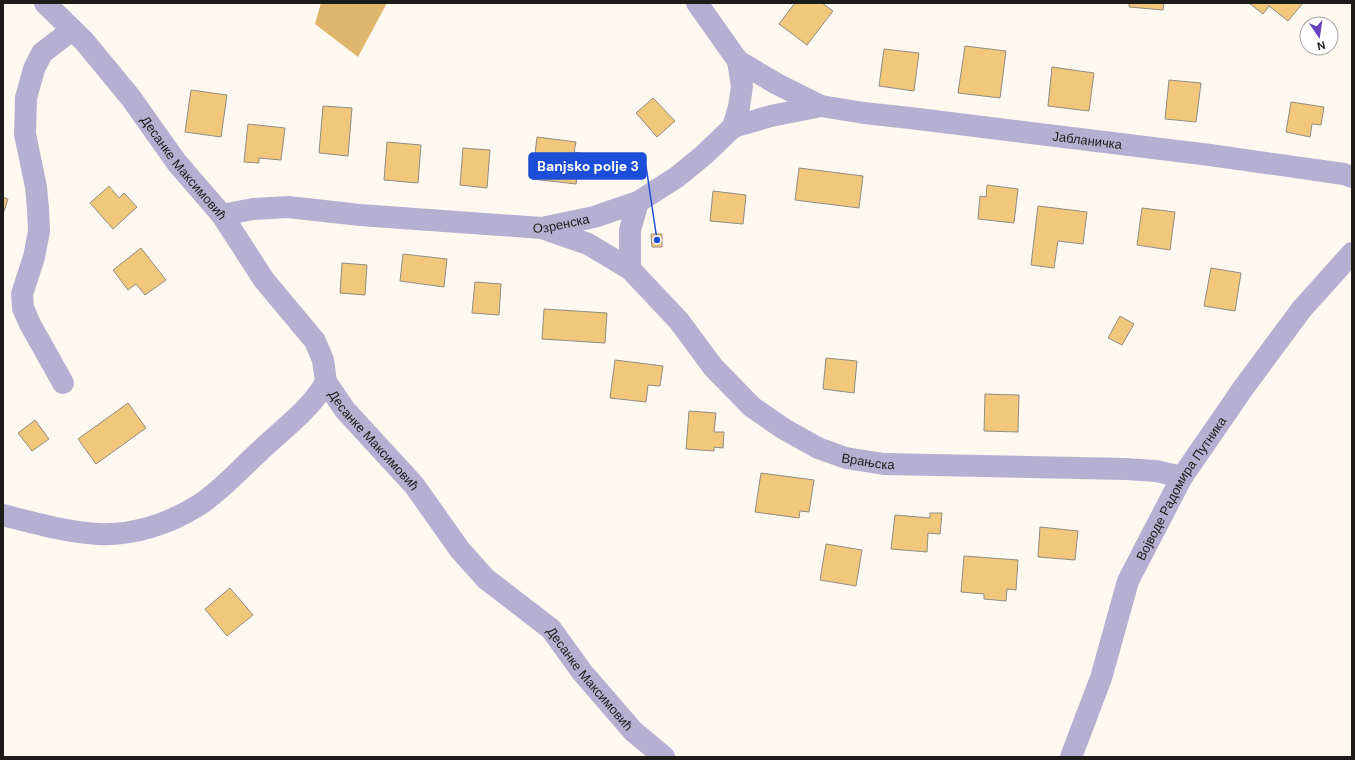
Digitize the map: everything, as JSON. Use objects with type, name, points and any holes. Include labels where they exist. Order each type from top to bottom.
[{"type":"street","name":"Десанке Максимовић","points":[[45,3],[84,41],[131,98],[177,163],[222,215],[264,280],[315,341],[323,360],[326,382],[345,410],[414,485],[460,550],[486,579],[551,629],[582,672],[633,731],[664,757]]},
{"type":"street","name":"Озренска","points":[[222,215],[253,209],[288,207],[360,215],[542,228],[594,217],[638,202],[677,177],[705,154],[733,127],[739,107],[742,86],[738,61],[697,3]]},
{"type":"street","points":[[63,383],[30,324],[23,308],[22,294],[34,257],[39,231],[36,187],[25,134],[26,98],[34,69],[42,53],[72,30]]},
{"type":"street","points":[[738,61],[777,84],[821,106]]},
{"type":"street","points":[[733,127],[771,116],[821,106]]},
{"type":"street","name":"Јабланичка","points":[[821,106],[864,113],[1210,155],[1344,174],[1352,177]]},
{"type":"street","points":[[630,269],[630,230],[638,202]]},
{"type":"street","name":"Врањска","points":[[542,228],[588,244],[630,269],[679,321],[714,367],[752,407],[784,430],[818,448],[846,458],[884,464],[1126,469],[1156,471],[1182,477]]},
{"type":"street","name":"Војводе Радомира Путника","points":[[1071,757],[1101,678],[1128,581],[1182,477],[1244,387],[1302,310],[1352,253]]},
{"type":"street","points":[[3,515],[42,526],[99,534],[147,528],[170,520],[200,504],[218,490],[302,412],[320,393],[326,382]]},
{"type":"shaded area","points":[[321,3],[387,3],[358,57],[315,24]]},
{"type":"building","points":[[795,3],[822,3],[833,11],[807,45],[779,24]]},
{"type":"building","points":[[1129,3],[1164,3],[1163,10],[1129,7]]},
{"type":"building","points":[[1249,3],[1303,3],[1288,21],[1269,6],[1263,14]]},
{"type":"building","points":[[965,46],[1006,51],[1000,98],[958,93]]},
{"type":"building","points":[[884,49],[919,53],[914,91],[879,86]]},
{"type":"building","points":[[1052,67],[1094,73],[1089,111],[1048,106]]},
{"type":"building","points":[[1169,80],[1201,83],[1196,122],[1165,119]]},
{"type":"building","points":[[191,90],[227,95],[221,137],[185,132]]},
{"type":"building","points":[[653,98],[675,121],[657,137],[636,113]]},
{"type":"building","points":[[1291,102],[1324,107],[1321,125],[1312,124],[1310,137],[1286,132]]},
{"type":"building","points":[[323,106],[352,108],[348,156],[319,153]]},
{"type":"building","points":[[248,124],[285,128],[281,160],[259,158],[259,163],[244,162]]},
{"type":"building","points":[[537,137],[576,142],[574,152],[580,153],[576,184],[532,179]]},
{"type":"building","points":[[387,142],[421,145],[418,183],[384,180]]},
{"type":"building","points":[[463,148],[490,150],[487,188],[460,185]]},
{"type":"building","points":[[799,168],[863,176],[859,208],[795,200]]},
{"type":"building","points":[[987,185],[1018,189],[1014,223],[978,219],[980,196],[986,197]]},
{"type":"building","points":[[109,186],[119,198],[124,193],[137,207],[113,229],[90,203]]},
{"type":"building","points":[[713,191],[746,195],[743,224],[710,221]]},
{"type":"building","points":[[3,197],[8,199],[3,214]]},
{"type":"building","points":[[1038,206],[1087,212],[1083,244],[1058,241],[1054,268],[1031,265]]},
{"type":"building","points":[[1142,208],[1175,212],[1170,250],[1137,245]]},
{"type":"building","points":[[651,234],[662,234],[662,247],[652,247]]},
{"type":"building","points":[[141,248],[166,280],[145,295],[136,284],[128,290],[113,270]]},
{"type":"building","points":[[403,254],[447,259],[444,287],[400,281]]},
{"type":"building","points":[[342,263],[367,265],[365,295],[340,293]]},
{"type":"building","points":[[1211,268],[1241,273],[1235,311],[1204,306]]},
{"type":"building","points":[[475,282],[501,284],[499,315],[472,313]]},
{"type":"building","points":[[544,309],[607,313],[605,343],[542,339]]},
{"type":"building","points":[[1120,316],[1134,324],[1122,345],[1108,338]]},
{"type":"building","points":[[826,358],[857,361],[854,393],[823,389]]},
{"type":"building","points":[[615,360],[663,366],[660,386],[648,385],[646,402],[610,398]]},
{"type":"building","points":[[985,394],[1019,395],[1018,432],[984,431]]},
{"type":"building","points":[[128,403],[146,428],[96,464],[78,439]]},
{"type":"building","points":[[689,411],[716,413],[714,432],[724,432],[723,448],[714,447],[714,451],[686,449]]},
{"type":"building","points":[[35,420],[49,439],[32,451],[18,433]]},
{"type":"building","points":[[761,473],[814,480],[809,512],[800,511],[799,518],[755,512]]},
{"type":"building","points":[[930,513],[942,513],[940,534],[928,533],[927,552],[891,549],[895,515],[930,518]]},
{"type":"building","points":[[1040,527],[1078,531],[1075,560],[1038,557]]},
{"type":"building","points":[[826,544],[862,550],[856,586],[820,580]]},
{"type":"building","points":[[964,556],[1018,560],[1016,590],[1007,589],[1006,601],[984,599],[984,594],[961,592]]},
{"type":"building","points":[[230,588],[253,615],[227,636],[205,609]]},
{"type":"place","name":"Banjsko polje 3","points":[[657,240]]}]
